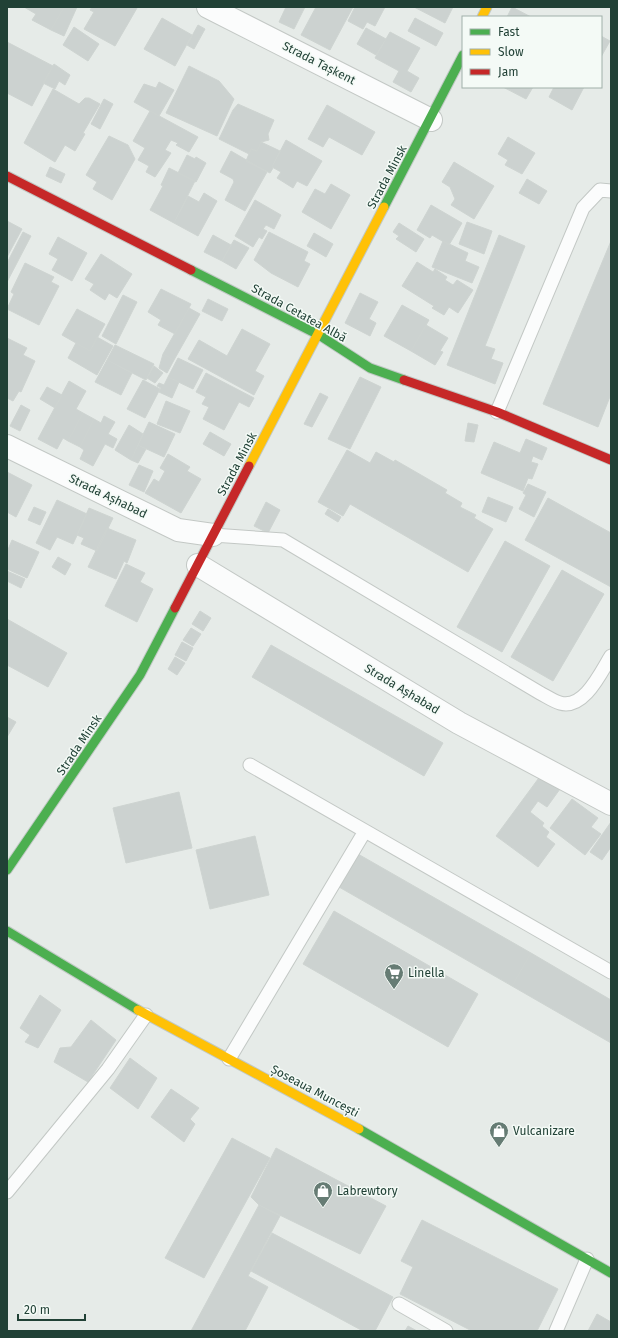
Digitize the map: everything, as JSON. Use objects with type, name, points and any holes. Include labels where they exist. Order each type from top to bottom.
[{"type":"street","name":"Strada Tașkent","points":[[208,7],[431,120]]},
{"type":"street","points":[[482,16],[487,7]]},
{"type":"street","name":"Strada Minsk","points":[[7,870],[46,815],[140,675],[319,335],[431,120],[462,57]]},
{"type":"street","name":"Strada Cetatea Albă","points":[[7,176],[319,335],[370,368],[497,412],[611,460]]},
{"type":"street","name":"Strada Așhabad","points":[[7,446],[178,530],[213,535]]},
{"type":"street","name":"Strada Așhabad","points":[[198,565],[459,723],[611,804]]},
{"type":"street","name":"Șoseaua Muncești","points":[[7,931],[146,1015],[353,1126],[611,1273]]},
{"type":"lane","points":[[497,412],[583,208],[600,190],[611,191]]},
{"type":"lane","points":[[213,535],[283,540],[540,693],[561,703],[577,701],[588,692],[611,656]]},
{"type":"lane","points":[[250,765],[611,972]]},
{"type":"lane","points":[[230,1059],[365,831]]},
{"type":"lane","points":[[7,1192],[108,1069],[146,1015]]},
{"type":"lane","points":[[556,1331],[587,1259]]},
{"type":"lane","points":[[399,1304],[446,1331]]},
{"type":"building","points":[[24,7],[64,7],[51,30],[32,20],[36,14]]},
{"type":"building","points":[[64,7],[77,7],[64,36],[51,30]]},
{"type":"building","points":[[92,7],[137,8],[115,46],[84,29],[94,12],[90,10]]},
{"type":"building","points":[[286,7],[305,7],[294,29],[279,22]]},
{"type":"building","points":[[316,7],[353,7],[330,50],[301,35]]},
{"type":"building","points":[[355,7],[385,7],[375,26],[367,22],[363,29],[348,21]]},
{"type":"building","points":[[414,7],[453,7],[445,23]]},
{"type":"building","points":[[512,7],[529,16],[508,16]]},
{"type":"building","points":[[162,18],[192,35],[175,66],[144,49]]},
{"type":"building","points":[[415,18],[443,33],[436,46],[408,31]]},
{"type":"building","points":[[198,25],[205,29],[194,49],[187,45]]},
{"type":"building","points":[[74,27],[99,44],[88,61],[63,45]]},
{"type":"building","points":[[366,28],[386,39],[376,55],[357,44]]},
{"type":"building","points":[[390,32],[420,48],[407,71],[419,78],[411,92],[393,82],[399,71],[375,58]]},
{"type":"building","points":[[602,37],[610,41],[602,55]]},
{"type":"building","points":[[7,42],[53,66],[32,106],[7,93]]},
{"type":"building","points":[[54,64],[70,75],[65,85],[59,81],[55,89],[43,83]]},
{"type":"building","points":[[189,66],[219,81],[234,99],[217,136],[166,113]]},
{"type":"building","points":[[159,82],[174,90],[159,116],[134,102],[144,84],[156,88]]},
{"type":"building","points":[[505,88],[532,88],[526,99]]},
{"type":"building","points":[[554,88],[583,88],[572,110],[549,97]]},
{"type":"building","points":[[53,89],[79,104],[85,98],[89,98],[100,104],[83,133],[85,134],[75,151],[65,145],[55,162],[24,143]]},
{"type":"building","points":[[104,99],[113,104],[100,129],[91,124]]},
{"type":"building","points":[[238,104],[274,120],[268,134],[269,140],[261,142],[257,151],[251,149],[249,154],[219,139],[233,110]]},
{"type":"building","points":[[327,105],[375,132],[362,155],[329,137],[323,147],[308,139]]},
{"type":"building","points":[[150,111],[198,137],[189,152],[176,145],[178,143],[171,140],[165,150],[171,153],[155,177],[146,172],[149,166],[138,160],[145,148],[133,141]]},
{"type":"building","points":[[109,136],[128,145],[135,159],[112,200],[93,189],[97,182],[86,175]]},
{"type":"building","points":[[508,137],[535,153],[522,174],[505,165],[508,160],[498,154]]},
{"type":"building","points":[[286,140],[322,161],[307,186],[297,181],[293,188],[277,178],[281,172],[272,167]]},
{"type":"building","points":[[261,142],[280,151],[270,173],[246,161],[251,149],[257,151]]},
{"type":"building","points":[[231,151],[267,172],[245,211],[225,200],[234,182],[233,179],[220,172]]},
{"type":"building","points":[[187,155],[195,159],[196,157],[206,163],[196,182],[178,173]]},
{"type":"building","points":[[454,162],[494,186],[474,219],[451,205],[455,199],[450,187],[442,182]]},
{"type":"building","points":[[50,167],[65,174],[61,183],[46,176]]},
{"type":"building","points":[[169,168],[195,181],[174,223],[150,210],[163,186],[161,185]]},
{"type":"building","points":[[527,179],[547,191],[539,204],[519,193]]},
{"type":"building","points":[[331,184],[350,195],[331,229],[302,212],[315,189],[325,194]]},
{"type":"building","points":[[204,193],[217,201],[198,236],[174,223],[188,196],[199,202]]},
{"type":"building","points":[[255,200],[281,215],[274,229],[266,225],[263,229],[267,231],[262,239],[259,237],[253,247],[235,236]]},
{"type":"building","points":[[431,205],[462,223],[449,245],[432,235],[430,238],[417,230]]},
{"type":"building","points":[[7,221],[22,229],[7,257]]},
{"type":"building","points":[[467,222],[492,231],[484,254],[459,244]]},
{"type":"building","points":[[399,223],[424,239],[416,252],[396,239],[399,236],[393,232]]},
{"type":"building","points":[[23,232],[31,236],[7,282],[7,263]]},
{"type":"building","points":[[269,232],[308,252],[304,261],[310,264],[298,287],[271,273],[254,260]]},
{"type":"building","points":[[314,233],[333,244],[326,257],[307,246]]},
{"type":"building","points":[[213,235],[231,245],[222,261],[204,252]]},
{"type":"building","points":[[499,235],[525,246],[485,346],[495,349],[491,359],[503,363],[495,384],[447,365]]},
{"type":"building","points":[[58,237],[87,253],[72,281],[52,270],[58,259],[49,254]]},
{"type":"building","points":[[234,240],[249,248],[236,269],[222,261]]},
{"type":"building","points":[[443,241],[468,253],[465,261],[479,267],[472,283],[432,267]]},
{"type":"building","points":[[611,241],[611,394],[598,427],[543,404]]},
{"type":"building","points":[[101,254],[132,274],[117,298],[109,293],[105,300],[90,290],[94,284],[85,279]]},
{"type":"building","points":[[417,262],[433,272],[435,269],[447,277],[445,280],[453,285],[457,280],[473,290],[458,313],[449,307],[444,315],[432,308],[434,306],[402,286]]},
{"type":"building","points":[[25,263],[54,277],[51,282],[59,286],[39,325],[7,309],[14,294],[11,292]]},
{"type":"building","points":[[161,289],[191,304],[175,334],[158,325],[161,320],[148,312]]},
{"type":"building","points":[[360,293],[378,302],[369,319],[376,323],[370,336],[345,323]]},
{"type":"building","points":[[123,295],[137,302],[116,344],[102,336]]},
{"type":"building","points":[[208,299],[228,309],[222,321],[202,311]]},
{"type":"building","points":[[402,305],[429,320],[411,351],[384,336]]},
{"type":"building","points":[[189,308],[200,314],[174,360],[163,354]]},
{"type":"building","points":[[77,309],[105,324],[90,351],[62,335]]},
{"type":"building","points":[[426,325],[448,338],[440,351],[443,352],[435,365],[411,351]]},
{"type":"building","points":[[242,329],[270,344],[255,371],[264,376],[254,395],[188,359],[199,340],[227,356]]},
{"type":"building","points":[[97,337],[113,346],[97,375],[68,358],[76,343],[90,351]]},
{"type":"building","points":[[7,338],[27,348],[23,355],[35,361],[21,392],[19,391],[13,401],[7,398]]},
{"type":"building","points":[[115,345],[154,364],[146,380],[107,360]]},
{"type":"building","points":[[163,354],[174,360],[167,373],[159,368]]},
{"type":"building","points":[[178,358],[203,370],[193,389],[168,377]]},
{"type":"building","points":[[107,360],[132,373],[121,395],[95,382]]},
{"type":"building","points":[[154,366],[163,373],[155,383],[147,378]]},
{"type":"building","points":[[206,373],[254,398],[249,407],[239,402],[224,430],[203,419],[209,407],[202,404],[206,397],[196,392]]},
{"type":"building","points":[[168,377],[179,382],[172,398],[159,392],[161,388],[157,386],[159,383],[164,385]]},
{"type":"building","points":[[360,377],[381,387],[350,449],[328,439]]},
{"type":"building","points":[[143,380],[160,389],[145,418],[127,409]]},
{"type":"building","points":[[69,381],[86,391],[76,409],[83,413],[68,441],[63,438],[57,449],[38,439]]},
{"type":"building","points":[[47,387],[62,395],[55,408],[40,399]]},
{"type":"building","points":[[320,393],[328,397],[312,427],[304,424]]},
{"type":"building","points":[[166,401],[190,411],[180,433],[157,424]]},
{"type":"building","points":[[21,405],[30,410],[20,431],[10,426]]},
{"type":"building","points":[[83,413],[94,419],[80,447],[68,441]]},
{"type":"building","points":[[104,416],[115,422],[108,434],[117,439],[113,448],[105,444],[93,466],[80,459],[84,450],[80,447],[94,419],[101,423]]},
{"type":"building","points":[[149,422],[175,434],[164,457],[138,445]]},
{"type":"building","points":[[468,423],[478,425],[474,442],[465,441]]},
{"type":"building","points":[[129,425],[143,434],[131,460],[115,450]]},
{"type":"building","points":[[210,432],[231,444],[224,456],[203,444]]},
{"type":"building","points":[[526,439],[547,448],[542,460],[533,456],[531,462],[538,464],[532,479],[528,478],[523,491],[481,473],[494,442],[520,453]]},
{"type":"building","points":[[138,445],[146,449],[138,463],[131,460]]},
{"type":"building","points":[[347,450],[370,463],[376,452],[394,462],[395,460],[447,490],[445,493],[462,503],[460,507],[476,515],[474,518],[493,529],[468,572],[350,504],[343,516],[318,502]]},
{"type":"building","points":[[168,454],[190,467],[187,471],[201,479],[181,513],[145,493],[154,479],[159,482],[165,471],[160,468]]},
{"type":"building","points":[[139,465],[153,471],[144,492],[129,485]]},
{"type":"building","points":[[7,472],[32,485],[16,517],[7,512]]},
{"type":"building","points":[[528,484],[546,492],[534,517],[519,509],[526,495],[523,493]]},
{"type":"building","points":[[488,497],[513,507],[506,522],[482,512]]},
{"type":"building","points":[[548,498],[611,533],[611,587],[525,540]]},
{"type":"building","points":[[57,500],[87,514],[73,544],[57,537],[50,550],[36,543]]},
{"type":"building","points":[[266,502],[280,510],[268,533],[254,526]]},
{"type":"building","points":[[34,507],[46,512],[40,525],[28,520]]},
{"type":"building","points":[[89,508],[113,518],[97,551],[81,544],[84,538],[77,535]]},
{"type":"building","points":[[328,509],[341,517],[338,522],[325,514]]},
{"type":"building","points":[[107,528],[136,540],[127,563],[124,561],[116,579],[88,567]]},
{"type":"building","points":[[12,540],[39,552],[27,578],[7,569],[7,552]]},
{"type":"building","points":[[505,541],[550,566],[502,652],[457,627]]},
{"type":"building","points":[[58,557],[71,564],[65,575],[52,567]]},
{"type":"building","points":[[126,564],[145,573],[140,582],[153,589],[137,622],[105,606]]},
{"type":"building","points":[[562,570],[604,594],[553,681],[511,657]]},
{"type":"building","points":[[7,571],[25,579],[21,588],[7,581]]},
{"type":"building","points":[[200,611],[211,618],[203,631],[192,624]]},
{"type":"building","points":[[7,619],[67,653],[48,687],[7,665]]},
{"type":"building","points":[[191,628],[201,634],[193,646],[183,640]]},
{"type":"building","points":[[182,642],[193,648],[186,661],[175,655]]},
{"type":"building","points":[[271,645],[443,743],[424,776],[252,677]]},
{"type":"building","points":[[175,657],[185,663],[177,675],[168,669]]},
{"type":"building","points":[[7,717],[16,722],[7,737]]},
{"type":"building","points":[[541,775],[560,789],[547,807],[538,801],[530,812],[544,823],[542,826],[549,832],[546,837],[555,844],[538,867],[496,836]]},
{"type":"building","points":[[179,792],[192,848],[126,863],[113,808]]},
{"type":"building","points":[[572,799],[598,818],[591,827],[601,834],[585,855],[550,828]]},
{"type":"building","points":[[611,822],[611,847],[602,860],[590,852]]},
{"type":"building","points":[[255,836],[269,895],[210,909],[196,850]]},
{"type":"building","points":[[358,854],[531,953],[512,986],[339,887]]},
{"type":"building","points":[[334,911],[478,994],[448,1047],[303,964]]},
{"type":"building","points":[[531,953],[611,1000],[611,1043],[512,986]]},
{"type":"building","points":[[40,995],[61,1010],[38,1048],[25,1042],[30,1035],[20,1028]]},
{"type":"building","points":[[91,1020],[116,1040],[88,1082],[54,1062],[60,1048],[71,1047]]},
{"type":"building","points":[[130,1058],[157,1078],[138,1109],[110,1088]]},
{"type":"building","points":[[171,1089],[199,1108],[190,1119],[195,1124],[184,1142],[151,1117]]},
{"type":"building","points":[[232,1138],[270,1158],[204,1278],[165,1258]]},
{"type":"building","points":[[276,1148],[386,1206],[360,1254],[259,1205],[251,1197]]},
{"type":"building","points":[[259,1205],[280,1216],[248,1276],[268,1287],[245,1331],[191,1331]]},
{"type":"building","points":[[422,1220],[558,1289],[537,1331],[472,1331],[400,1294],[413,1267],[401,1261]]},
{"type":"building","points":[[272,1233],[393,1297],[375,1331],[363,1331],[251,1271]]},
{"type":"building","points":[[597,1314],[611,1322],[611,1331],[588,1331]]},
{"type":"building","points":[[408,1326],[417,1331],[405,1331]]},
{"type":"traffic: fast","points":[[384,207],[462,57]]},
{"type":"traffic: fast","points":[[191,270],[319,335],[370,368],[404,380]]},
{"type":"traffic: fast","points":[[7,870],[140,675],[175,608]]},
{"type":"traffic: fast","points":[[7,931],[138,1010]]},
{"type":"traffic: fast","points":[[359,1129],[611,1273]]},
{"type":"traffic: slow","points":[[482,16],[487,7]]},
{"type":"traffic: slow","points":[[249,466],[384,207]]},
{"type":"traffic: slow","points":[[138,1010],[359,1129]]},
{"type":"traffic: jam","points":[[7,176],[191,270]]},
{"type":"traffic: jam","points":[[404,380],[497,412],[611,460]]},
{"type":"traffic: jam","points":[[175,608],[249,466]]},
{"type":"place","name":"Linella","points":[[394,990]]},
{"type":"place","name":"Vulcanizare","points":[[499,1148]]},
{"type":"place","name":"Labrewtory","points":[[323,1208]]}]
